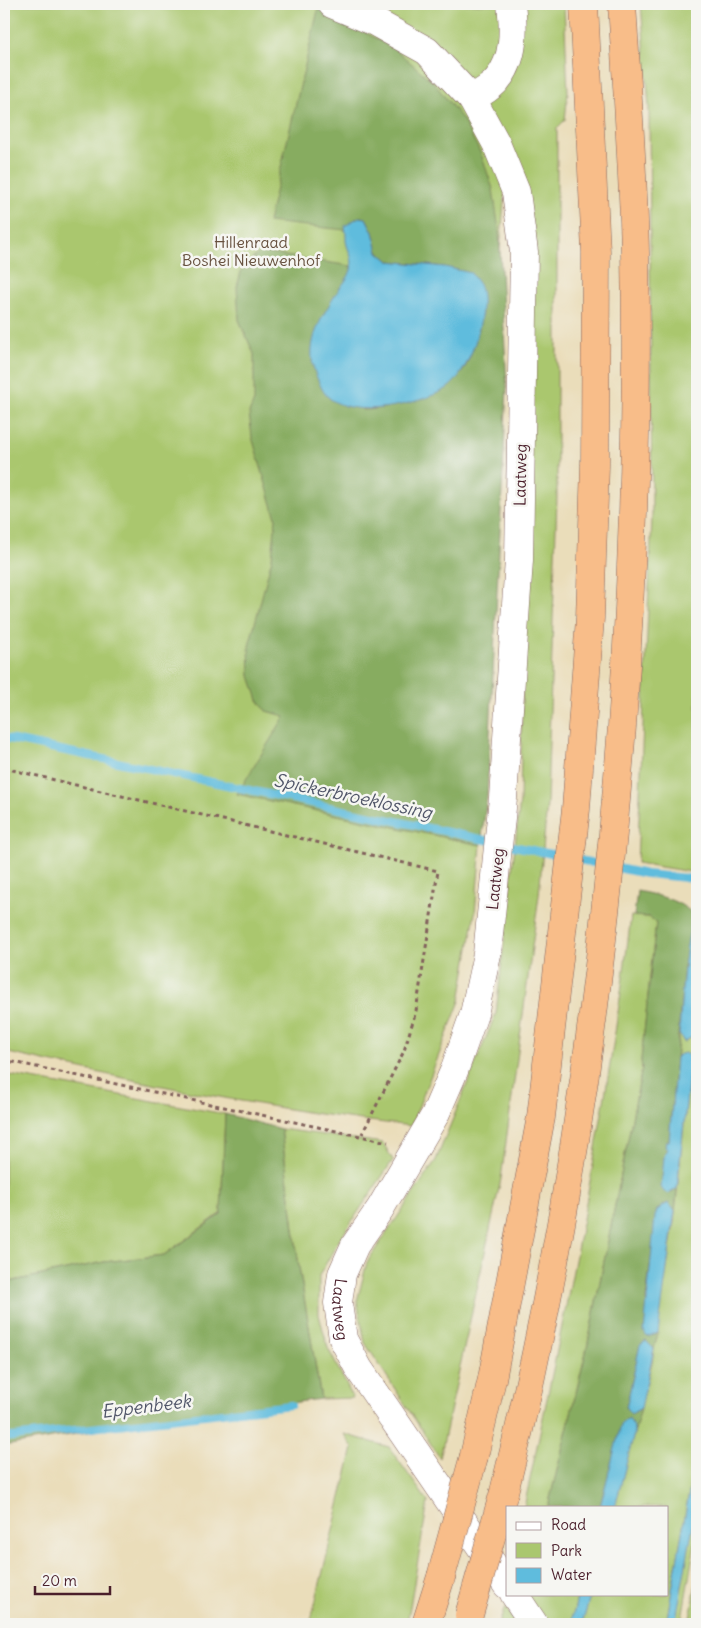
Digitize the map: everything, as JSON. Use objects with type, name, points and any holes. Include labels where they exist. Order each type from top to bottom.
[{"type":"highway","points":[[426,1624],[474,1456],[497,1350],[541,1117],[576,808],[590,618],[595,455],[596,252],[584,4]]},
{"type":"highway","points":[[467,1620],[504,1492],[530,1390],[551,1287],[583,1096],[615,814],[629,627],[635,375],[635,253],[622,4]]},
{"type":"street","name":"Laatweg","points":[[332,4],[373,21],[427,51],[472,99],[496,143],[516,192],[524,252],[519,560],[503,798],[487,954],[474,1014],[454,1071],[434,1115],[413,1154],[380,1209],[355,1245],[342,1274],[338,1303],[343,1339],[359,1369],[506,1584]]},
{"type":"street","points":[[472,99],[497,81],[510,60],[514,24],[512,4]]},
{"type":"street","points":[[515,1596],[534,1624]]},
{"type":"path","points":[[4,768],[438,871],[416,1011],[404,1051],[362,1134]]},
{"type":"path","points":[[4,1060],[145,1092],[362,1134],[394,1143],[413,1154]]},
{"type":"green space","name":"Hillenraad Boshei Nieuwenhof","points":[[4,4],[564,4],[568,92],[565,120],[557,128],[557,496],[547,804],[539,895],[501,1179],[440,1458],[365,1343],[357,1301],[367,1262],[436,1160],[496,1013],[520,801],[532,238],[508,157],[451,809],[237,794],[481,845],[475,913],[460,1001],[411,1126],[258,1104],[156,1085],[4,1052]]},
{"type":"green space","points":[[641,4],[694,4],[697,73],[697,873],[637,863],[652,518],[649,107]]},
{"type":"green space","points":[[319,6],[396,50],[434,83],[463,120],[481,154],[493,189],[499,231],[507,388],[487,796],[481,845],[237,794],[285,716],[266,711],[258,700],[250,676],[249,646],[272,558],[276,518],[252,437],[249,413],[254,401],[254,354],[239,320],[237,287],[242,268],[260,252],[351,266],[362,410],[385,408],[427,396],[453,382],[468,362],[482,313],[445,267],[389,261],[378,252],[373,232],[366,218],[360,217],[346,226],[346,230],[268,222]]},
{"type":"green space","points":[[637,891],[674,901],[693,914],[684,967],[669,1141],[666,1141],[665,1147],[667,1148],[664,1157],[671,1193],[677,1189],[675,1211],[668,1203],[657,1210],[646,1300],[652,1336],[658,1333],[654,1349],[646,1341],[640,1345],[626,1408],[635,1412],[641,1408],[634,1434],[634,1428],[626,1419],[622,1423],[600,1506],[548,1506],[587,1348],[642,1068],[641,1060],[656,922],[649,917],[634,916]]},
{"type":"green space","points":[[631,916],[649,917],[656,922],[641,1060],[642,1068],[587,1348],[548,1506],[524,1506],[570,1286],[598,1138]]},
{"type":"green space","points":[[697,1000],[697,1447],[666,1624],[582,1624],[590,1596],[668,1596],[668,1506],[615,1506],[652,1362],[674,1223],[687,1094],[678,1055],[676,1058],[679,1034],[684,1042],[692,1037]]},
{"type":"green space","points":[[4,1074],[225,1114],[221,1213],[164,1255],[104,1262],[4,1283]]},
{"type":"green space","points":[[225,1114],[281,1129],[299,1267],[321,1399],[160,1420],[4,1446],[4,1283],[104,1262],[164,1255],[221,1214]]},
{"type":"green space","points":[[281,1129],[383,1143],[393,1160],[338,1242],[319,1276],[319,1315],[328,1348],[353,1398],[321,1399],[299,1267]]},
{"type":"green space","points":[[344,1434],[389,1447],[428,1502],[407,1624],[310,1624],[353,1448]]},
{"type":"green space","points":[[697,1500],[697,1532],[681,1624],[675,1624]]},
{"type":"green space","points":[[697,1578],[697,1624],[689,1624]]},
{"type":"green space","points":[[525,1596],[578,1596],[571,1624],[546,1624]]},
{"type":"green space","points":[[505,1607],[517,1624],[499,1624]]},
{"type":"water","points":[[694,4],[697,4],[697,73]]},
{"type":"water","points":[[359,217],[366,218],[373,232],[378,252],[389,261],[445,267],[471,273],[478,283],[482,301],[479,329],[475,344],[455,382],[434,395],[386,408],[352,408],[338,403],[327,396],[317,379],[312,361],[314,339],[321,319],[350,273],[352,261],[346,241],[345,226]]},
{"type":"water","points":[[697,912],[696,1020],[692,1037],[684,1042],[679,1034],[684,970],[689,935]]},
{"type":"water","points":[[685,1053],[690,1057],[690,1066],[677,1189],[668,1194],[661,1188],[664,1157],[667,1148],[665,1147],[666,1141],[669,1141],[676,1058],[678,1055]]},
{"type":"water","points":[[668,1203],[675,1211],[658,1333],[647,1337],[644,1332],[655,1216],[657,1210]]},
{"type":"water","points":[[646,1341],[654,1349],[641,1408],[631,1414],[626,1408],[640,1345]]},
{"type":"water","points":[[629,1418],[634,1428],[634,1434],[615,1506],[600,1506],[620,1428],[622,1423]]},
{"type":"water","points":[[697,1447],[697,1500],[695,1515],[675,1624],[666,1624]]},
{"type":"water","points":[[578,1596],[590,1596],[582,1624],[571,1624]]},
{"type":"waterway","name":"Spickerbroeklossing","points":[[4,738],[646,874],[697,879]]},
{"type":"waterway","name":"Eppenbeek","points":[[4,1438],[291,1405]]}]
